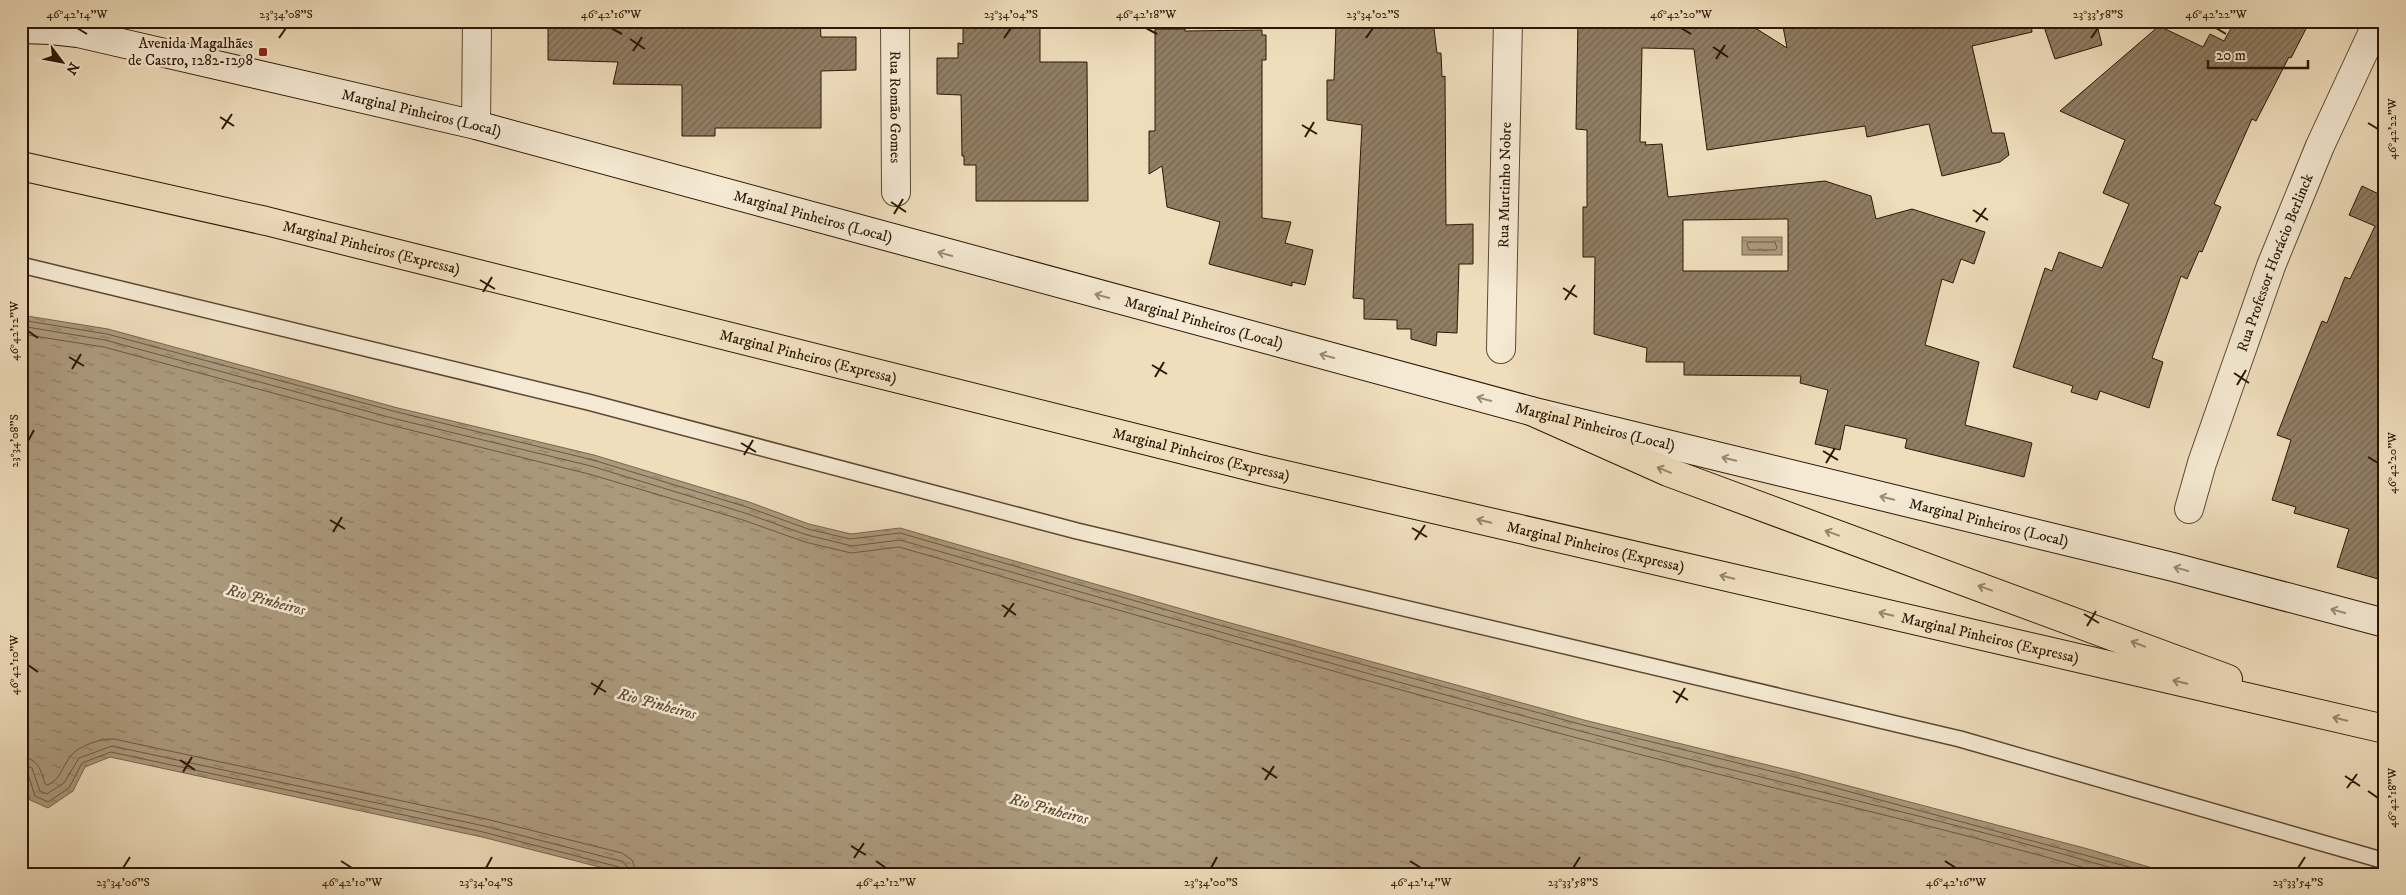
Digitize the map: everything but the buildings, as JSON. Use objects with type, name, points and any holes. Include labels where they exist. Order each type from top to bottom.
[{"type":"highway","name":"Marginal Pinheiros (Expressa)","points":[[21,166],[266,221],[1260,469],[2385,729]]},
{"type":"highway","points":[[1531,412],[1668,472],[2164,654],[2241,684],[2296,709]]},
{"type":"main road","points":[[476,125],[477,21]]},
{"type":"main road","name":"Rua Romão Gomes","points":[[895,21],[896,192]]},
{"type":"main road","name":"Rua Murtinho Nobre","points":[[1501,349],[1508,21]]},
{"type":"main road","name":"Rua Professor Horácio Berlinck","points":[[2188,509],[2202,463],[2271,266],[2320,146],[2378,21]]},
{"type":"main road","points":[[21,25],[50,30]]},
{"type":"main road","name":"Marginal Pinheiros (Local)","points":[[21,30],[50,30],[78,27],[476,125],[1531,412],[2173,567],[2385,623]]},
{"type":"lane","points":[[21,266],[588,402],[1077,530],[1960,739],[2385,861]]},
{"type":"water","points":[[1742,237],[1782,237],[1782,255],[1742,255]]},
{"type":"water","name":"Rio Pinheiros","points":[[21,315],[108,329],[398,408],[594,455],[749,502],[809,524],[851,534],[900,528],[1227,622],[1584,720],[1796,772],[2088,849],[2173,874],[627,874],[482,837],[110,757],[85,767],[73,791],[48,808],[30,800],[21,768]]},
{"type":"place","name":"Avenida Magalhães de Castro, 1282-1298","points":[[263,52]]}]
